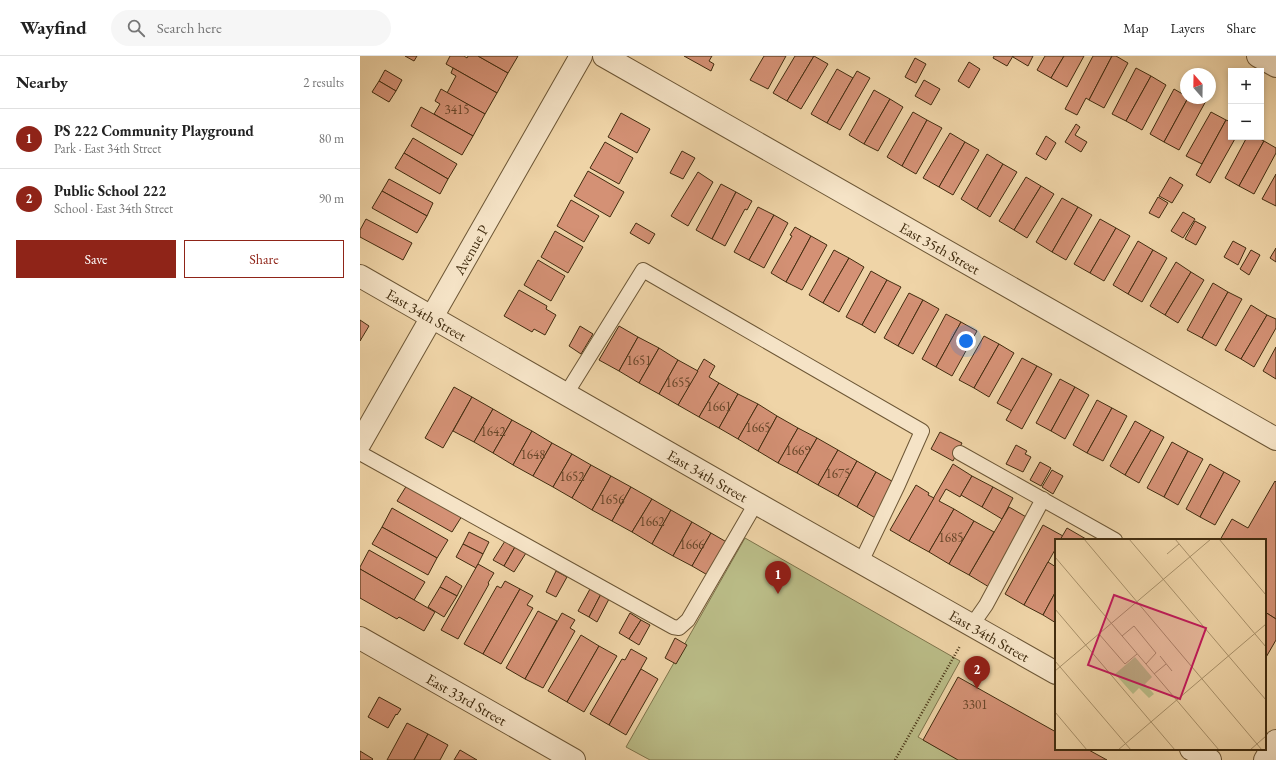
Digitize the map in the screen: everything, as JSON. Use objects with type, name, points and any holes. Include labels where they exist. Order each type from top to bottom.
[{"type":"street","name":"Avenue P","points":[[360,443],[581,56]]},
{"type":"street","name":"East 35th Street","points":[[604,56],[1276,439]]},
{"type":"street","points":[[1258,56],[1276,66]]},
{"type":"street","name":"East 34th Street","points":[[360,276],[1055,672]]},
{"type":"street","name":"East 33rd Street","points":[[360,638],[574,760]]},
{"type":"street","points":[[1265,760],[1276,740]]},
{"type":"street","points":[[1193,750],[1210,760]]},
{"type":"lane","points":[[566,394],[643,270],[922,430],[898,485],[861,562]]},
{"type":"lane","points":[[960,453],[1113,539]]},
{"type":"lane","points":[[360,454],[673,627],[678,628],[688,620],[756,503]]},
{"type":"lane","points":[[972,626],[986,605],[1043,499]]},
{"type":"path","points":[[895,760],[972,626]]},
{"type":"green space","points":[[745,538],[960,661],[918,737],[959,760],[650,760],[626,747]]},
{"type":"building","points":[[405,56],[417,56],[414,61]]},
{"type":"building","points":[[450,56],[464,56],[467,58],[468,56],[478,56],[508,73],[497,93],[446,64]]},
{"type":"building","points":[[478,56],[518,56],[508,73]]},
{"type":"building","points":[[684,56],[712,56],[709,61],[714,64],[711,71]]},
{"type":"building","points":[[764,56],[786,56],[768,89],[750,80]]},
{"type":"building","points":[[795,56],[814,56],[787,101],[773,93]]},
{"type":"building","points":[[814,56],[828,64],[801,109],[787,101]]},
{"type":"building","points":[[994,56],[1013,56],[1007,66],[993,58]]},
{"type":"building","points":[[1013,56],[1033,56],[1028,66]]},
{"type":"building","points":[[1045,56],[1064,56],[1051,78],[1037,70]]},
{"type":"building","points":[[1064,56],[1084,56],[1067,87],[1051,78]]},
{"type":"building","points":[[1093,56],[1112,56],[1089,100],[1086,98],[1077,115],[1065,109]]},
{"type":"building","points":[[1112,56],[1116,56],[1128,63],[1104,108],[1089,100]]},
{"type":"building","points":[[915,58],[926,64],[916,83],[905,77]]},
{"type":"building","points":[[969,62],[980,69],[969,88],[958,81]]},
{"type":"building","points":[[453,68],[497,93],[485,114],[447,93],[456,76],[451,73]]},
{"type":"building","points":[[1136,68],[1151,76],[1126,121],[1112,114]]},
{"type":"building","points":[[837,69],[853,78],[827,123],[811,114]]},
{"type":"building","points":[[385,70],[402,80],[396,91],[379,81]]},
{"type":"building","points":[[857,71],[870,78],[840,130],[827,123]]},
{"type":"building","points":[[1151,76],[1166,85],[1142,130],[1126,121]]},
{"type":"building","points":[[924,80],[940,89],[931,105],[915,96]]},
{"type":"building","points":[[379,81],[396,91],[389,102],[372,92]]},
{"type":"building","points":[[441,89],[485,114],[473,136],[434,114],[440,104],[435,101]]},
{"type":"building","points":[[1174,89],[1180,92],[1180,104],[1185,104],[1164,142],[1150,134]]},
{"type":"building","points":[[874,90],[890,99],[864,144],[849,135]]},
{"type":"building","points":[[890,99],[903,107],[878,151],[864,144]]},
{"type":"building","points":[[1185,104],[1204,104],[1179,150],[1164,142]]},
{"type":"building","points":[[421,107],[473,136],[462,155],[411,126]]},
{"type":"building","points":[[913,112],[927,120],[902,166],[887,157]]},
{"type":"building","points":[[1211,112],[1226,120],[1202,164],[1186,156]]},
{"type":"building","points":[[621,113],[650,129],[637,153],[608,137]]},
{"type":"building","points":[[927,120],[942,128],[916,174],[902,166]]},
{"type":"building","points":[[1226,120],[1228,121],[1228,140],[1234,140],[1210,183],[1196,175]]},
{"type":"building","points":[[1076,124],[1080,127],[1075,135],[1087,142],[1081,152],[1065,142]]},
{"type":"building","points":[[950,133],[965,142],[939,187],[923,178]]},
{"type":"building","points":[[1046,136],[1056,143],[1046,160],[1036,154]]},
{"type":"building","points":[[413,138],[457,164],[448,179],[404,153]]},
{"type":"building","points":[[1245,140],[1264,141],[1239,186],[1225,178]]},
{"type":"building","points":[[1264,141],[1276,148],[1276,153],[1254,194],[1239,186]]},
{"type":"building","points":[[605,142],[633,158],[619,184],[590,168]]},
{"type":"building","points":[[965,142],[979,150],[953,195],[939,187]]},
{"type":"building","points":[[682,151],[695,158],[683,179],[670,173]]},
{"type":"building","points":[[404,153],[448,179],[440,194],[395,168]]},
{"type":"building","points":[[987,154],[1003,164],[977,209],[961,199]]},
{"type":"building","points":[[1003,164],[1017,172],[990,217],[977,209]]},
{"type":"building","points":[[588,171],[624,192],[610,217],[574,196]]},
{"type":"building","points":[[698,172],[713,182],[688,226],[671,216]]},
{"type":"building","points":[[1276,174],[1276,206],[1262,199]]},
{"type":"building","points":[[1026,177],[1041,186],[1014,230],[999,221]]},
{"type":"building","points":[[1170,177],[1183,185],[1172,203],[1159,196]]},
{"type":"building","points":[[389,179],[433,203],[427,216],[382,191]]},
{"type":"building","points":[[721,184],[736,192],[712,239],[696,230]]},
{"type":"building","points":[[1041,186],[1054,194],[1027,238],[1014,230]]},
{"type":"building","points":[[382,191],[427,216],[417,233],[372,208]]},
{"type":"building","points":[[736,192],[752,201],[747,210],[745,209],[725,246],[712,239]]},
{"type":"building","points":[[1158,197],[1168,203],[1159,218],[1149,213]]},
{"type":"building","points":[[1062,198],[1078,207],[1052,252],[1036,242]]},
{"type":"building","points":[[571,200],[599,216],[584,242],[557,226]]},
{"type":"building","points":[[758,207],[774,215],[749,260],[734,252]]},
{"type":"building","points":[[1078,207],[1092,215],[1066,260],[1052,252]]},
{"type":"building","points":[[1183,212],[1195,219],[1183,238],[1171,231]]},
{"type":"building","points":[[774,215],[788,223],[764,268],[749,260]]},
{"type":"building","points":[[366,219],[412,243],[403,260],[360,237],[360,230]]},
{"type":"building","points":[[1100,219],[1116,228],[1090,273],[1074,264]]},
{"type":"building","points":[[1195,221],[1206,227],[1196,245],[1185,239]]},
{"type":"building","points":[[636,223],[655,234],[649,244],[630,233]]},
{"type":"building","points":[[795,227],[811,236],[786,282],[771,273],[792,236],[790,235]]},
{"type":"building","points":[[1116,228],[1130,236],[1104,281],[1090,273]]},
{"type":"building","points":[[555,231],[583,247],[568,273],[541,257]]},
{"type":"building","points":[[811,236],[827,245],[802,290],[786,282]]},
{"type":"building","points":[[1138,241],[1153,250],[1128,294],[1113,285]]},
{"type":"building","points":[[1233,241],[1246,248],[1238,265],[1224,257]]},
{"type":"building","points":[[1276,248],[1276,262],[1270,258]]},
{"type":"building","points":[[834,250],[849,258],[823,303],[809,295]]},
{"type":"building","points":[[1153,250],[1167,258],[1142,302],[1128,294]]},
{"type":"building","points":[[1251,250],[1260,255],[1249,275],[1240,269]]},
{"type":"building","points":[[849,258],[864,267],[839,312],[823,303]]},
{"type":"building","points":[[538,260],[565,276],[551,301],[524,285]]},
{"type":"building","points":[[1176,262],[1191,272],[1165,315],[1150,306]]},
{"type":"building","points":[[871,271],[887,280],[862,325],[846,317]]},
{"type":"building","points":[[1191,272],[1204,280],[1178,323],[1165,315]]},
{"type":"building","points":[[887,280],[901,287],[875,333],[862,325]]},
{"type":"building","points":[[1213,283],[1228,292],[1202,338],[1187,330]]},
{"type":"building","points":[[519,290],[547,306],[546,309],[556,315],[545,335],[534,329],[532,332],[504,316]]},
{"type":"building","points":[[1228,292],[1242,299],[1216,346],[1202,338]]},
{"type":"building","points":[[909,293],[923,300],[898,346],[884,338]]},
{"type":"building","points":[[923,300],[939,309],[913,354],[898,346]]},
{"type":"building","points":[[1251,305],[1267,315],[1241,359],[1225,350]]},
{"type":"building","points":[[946,314],[961,322],[936,367],[922,359]]},
{"type":"building","points":[[1267,315],[1276,319],[1276,328],[1254,367],[1241,359]]},
{"type":"building","points":[[360,320],[369,326],[360,341]]},
{"type":"building","points":[[961,322],[977,331],[952,376],[936,367]]},
{"type":"building","points":[[580,326],[593,334],[581,354],[569,346]]},
{"type":"building","points":[[619,326],[638,337],[619,371],[599,360]]},
{"type":"building","points":[[984,336],[999,344],[974,388],[959,380]]},
{"type":"building","points":[[638,337],[659,348],[639,383],[619,371]]},
{"type":"building","points":[[999,344],[1014,353],[989,397],[974,388]]},
{"type":"building","points":[[1276,347],[1276,379],[1263,371]]},
{"type":"building","points":[[659,348],[678,360],[659,394],[639,383]]},
{"type":"building","points":[[1022,358],[1037,366],[1012,411],[997,403]]},
{"type":"building","points":[[704,359],[715,366],[709,377],[719,383],[699,417],[678,405]]},
{"type":"building","points":[[678,360],[698,371],[678,405],[659,394]]},
{"type":"building","points":[[1037,366],[1052,374],[1022,429],[1006,420]]},
{"type":"building","points":[[1060,379],[1075,387],[1051,431],[1036,423]]},
{"type":"building","points":[[719,383],[738,394],[719,428],[699,417]]},
{"type":"building","points":[[454,387],[472,397],[443,448],[425,438]]},
{"type":"building","points":[[1075,387],[1089,395],[1065,439],[1051,431]]},
{"type":"building","points":[[738,394],[758,404],[738,439],[719,428]]},
{"type":"building","points":[[472,397],[493,409],[474,442],[453,431]]},
{"type":"building","points":[[1097,400],[1112,408],[1087,453],[1073,445]]},
{"type":"building","points":[[758,404],[777,416],[758,451],[738,439]]},
{"type":"building","points":[[1112,408],[1127,416],[1103,461],[1087,453]]},
{"type":"building","points":[[493,409],[512,420],[493,453],[474,442]]},
{"type":"building","points":[[777,416],[798,428],[778,463],[758,451]]},
{"type":"building","points":[[512,420],[532,431],[513,465],[493,453]]},
{"type":"building","points":[[1135,421],[1151,430],[1125,475],[1110,466]]},
{"type":"building","points":[[798,428],[817,438],[797,473],[778,463]]},
{"type":"building","points":[[1151,430],[1164,437],[1139,483],[1125,475]]},
{"type":"building","points":[[532,431],[552,443],[533,476],[513,465]]},
{"type":"building","points":[[940,432],[962,443],[953,461],[931,449]]},
{"type":"building","points":[[817,438],[838,450],[818,485],[797,473]]},
{"type":"building","points":[[1172,442],[1188,451],[1164,497],[1147,488]]},
{"type":"building","points":[[552,443],[572,454],[553,487],[533,476]]},
{"type":"building","points":[[1016,445],[1027,451],[1025,454],[1031,457],[1023,472],[1006,464]]},
{"type":"building","points":[[838,450],[857,461],[838,496],[818,485]]},
{"type":"building","points":[[1188,451],[1203,459],[1178,505],[1164,497]]},
{"type":"building","points":[[572,454],[591,465],[572,498],[553,487]]},
{"type":"building","points":[[857,461],[876,472],[857,507],[838,496]]},
{"type":"building","points":[[1040,462],[1051,468],[1041,486],[1030,480]]},
{"type":"building","points":[[953,464],[972,476],[960,497],[946,489],[939,501],[954,509],[929,552],[909,541]]},
{"type":"building","points":[[1210,464],[1224,472],[1200,517],[1186,509]]},
{"type":"building","points":[[591,465],[611,476],[592,510],[572,498]]},
{"type":"building","points":[[1052,470],[1063,476],[1053,494],[1042,487]]},
{"type":"building","points":[[876,472],[897,484],[877,519],[857,507]]},
{"type":"building","points":[[1224,472],[1240,481],[1215,525],[1200,517]]},
{"type":"building","points":[[611,476],[631,487],[612,521],[592,510]]},
{"type":"building","points":[[972,476],[993,487],[982,507],[961,495]]},
{"type":"building","points":[[1275,481],[1276,619],[1266,613],[1266,539],[1221,539],[1232,519],[1248,528]]},
{"type":"building","points":[[407,485],[462,516],[452,532],[397,501]]},
{"type":"building","points":[[916,485],[934,498],[909,541],[890,530]]},
{"type":"building","points":[[631,487],[652,499],[632,532],[612,521]]},
{"type":"building","points":[[993,487],[1013,498],[1002,519],[982,507]]},
{"type":"building","points":[[652,499],[671,510],[652,544],[632,532]]},
{"type":"building","points":[[1009,507],[1028,518],[989,587],[969,575]]},
{"type":"building","points":[[392,508],[448,540],[437,558],[382,527]]},
{"type":"building","points":[[954,509],[974,521],[949,564],[929,552]]},
{"type":"building","points":[[671,510],[692,522],[673,556],[652,544]]},
{"type":"building","points":[[974,521],[994,532],[969,575],[949,564]]},
{"type":"building","points":[[692,522],[711,533],[692,566],[673,556]]},
{"type":"building","points":[[1043,525],[1063,536],[1061,539],[1055,539],[1055,550],[1024,605],[1005,594]]},
{"type":"building","points":[[382,527],[437,558],[428,575],[372,544]]},
{"type":"building","points":[[1067,528],[1086,539],[1061,539]]},
{"type":"building","points":[[469,532],[489,542],[483,554],[463,544]]},
{"type":"building","points":[[711,533],[730,544],[711,577],[692,566]]},
{"type":"building","points":[[505,541],[515,547],[504,566],[493,560]]},
{"type":"building","points":[[463,544],[483,554],[476,568],[456,557]]},
{"type":"building","points":[[515,547],[526,553],[514,572],[504,566]]},
{"type":"building","points":[[369,550],[425,582],[414,600],[360,569]]},
{"type":"building","points":[[1048,562],[1055,566],[1055,593],[1043,615],[1024,605]]},
{"type":"building","points":[[478,564],[494,573],[458,639],[441,630]]},
{"type":"building","points":[[360,569],[435,612],[424,631],[399,617],[397,619],[360,598]]},
{"type":"building","points":[[556,571],[567,577],[556,597],[546,592]]},
{"type":"building","points":[[446,576],[462,586],[457,596],[440,587]]},
{"type":"building","points":[[505,581],[520,589],[483,654],[464,644],[497,586],[501,588]]},
{"type":"building","points":[[440,587],[457,596],[444,617],[428,607]]},
{"type":"building","points":[[520,589],[533,596],[527,605],[533,608],[501,664],[483,654]]},
{"type":"building","points":[[590,589],[601,594],[589,617],[578,611]]},
{"type":"building","points":[[1055,593],[1055,622],[1043,615]]},
{"type":"building","points":[[601,594],[609,599],[597,622],[589,617]]},
{"type":"building","points":[[538,611],[557,621],[525,679],[506,668]]},
{"type":"building","points":[[562,613],[575,620],[570,628],[575,631],[543,688],[525,679]]},
{"type":"building","points":[[630,613],[641,620],[629,639],[619,633]]},
{"type":"building","points":[[1266,613],[1276,619],[1276,640],[1266,657]]},
{"type":"building","points":[[641,620],[650,625],[639,645],[629,639]]},
{"type":"building","points":[[581,635],[599,646],[567,702],[548,691]]},
{"type":"building","points":[[675,638],[687,645],[676,664],[665,658]]},
{"type":"building","points":[[599,646],[617,656],[584,712],[567,702]]},
{"type":"building","points":[[631,649],[647,658],[609,725],[590,714],[622,659],[625,660]]},
{"type":"building","points":[[641,669],[658,679],[626,735],[609,725]]},
{"type":"building","points":[[958,677],[1055,731],[1055,750],[1089,750],[1107,760],[958,760],[923,740]]},
{"type":"building","points":[[379,697],[401,709],[397,715],[396,714],[388,728],[368,717]]},
{"type":"building","points":[[407,723],[428,734],[414,760],[387,760]]},
{"type":"building","points":[[428,734],[448,745],[440,760],[414,760]]},
{"type":"building","points":[[460,750],[477,760],[454,760]]},
{"type":"building","points":[[360,751],[373,759],[360,760]]},
{"type":"place","name":"PS 222 Community Playground","points":[[778,594]]},
{"type":"place","name":"Public School 222","points":[[977,689]]}]
